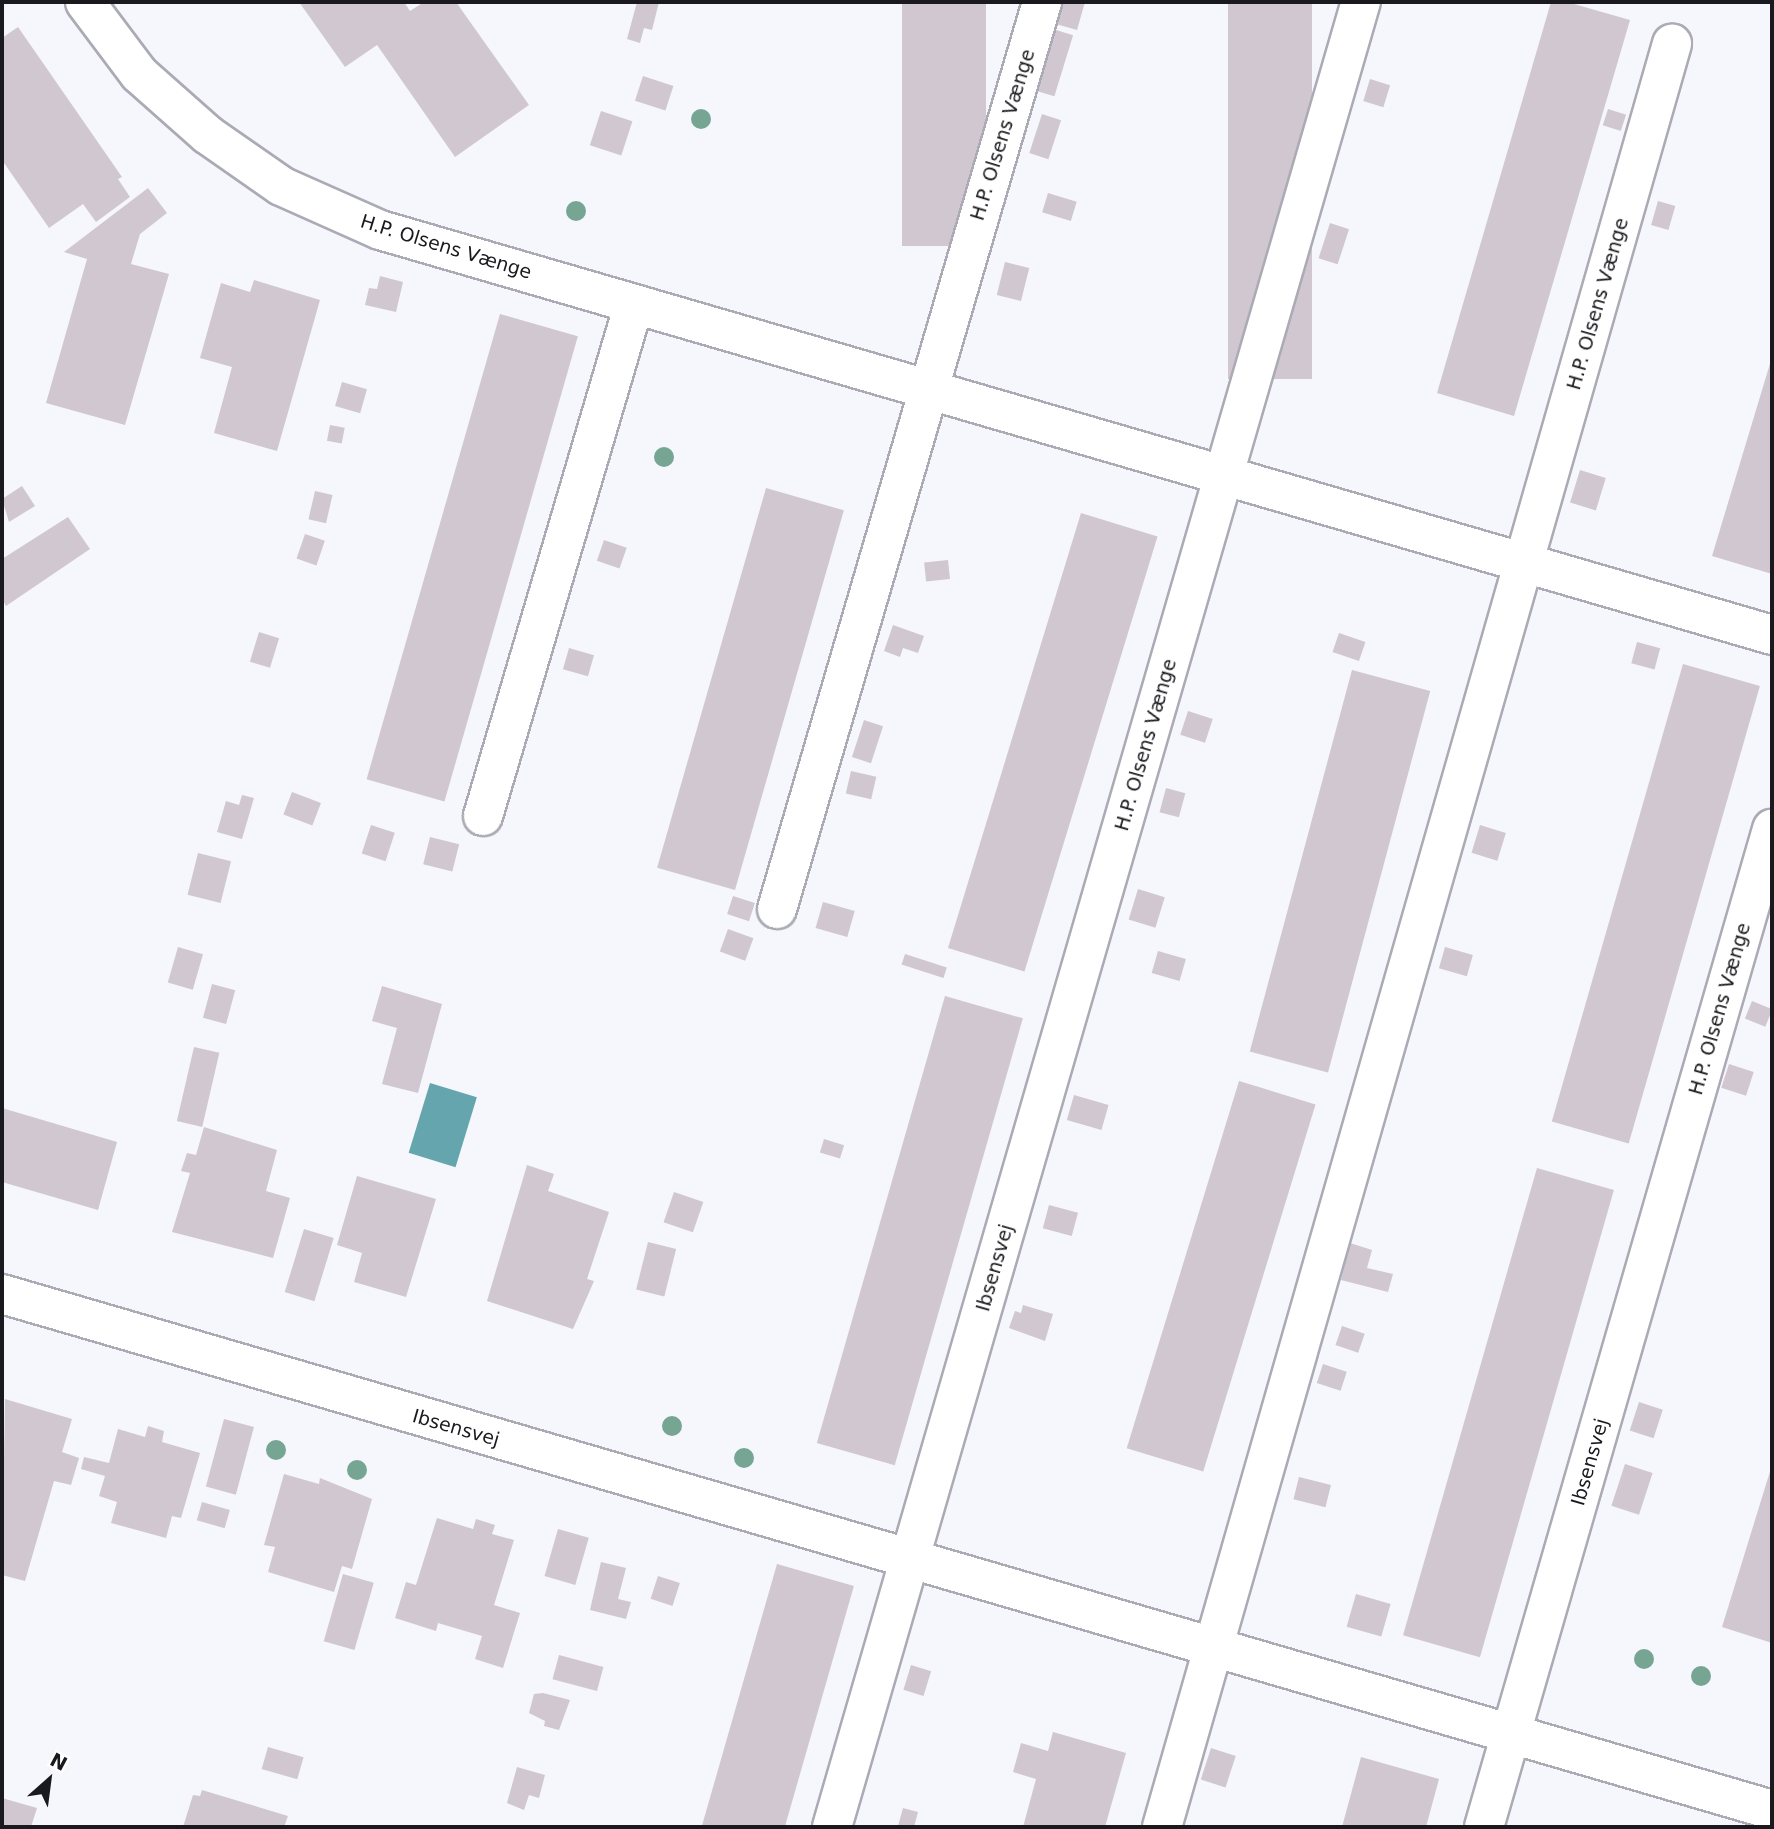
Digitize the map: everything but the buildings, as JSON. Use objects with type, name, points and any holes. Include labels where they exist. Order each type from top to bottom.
[{"type":"street","name":"H.P. Olsens Vænge","points":[[85,2],[139,74],[208,135],[281,186],[380,230],[1772,635]]},
{"type":"street","name":"H.P. Olsens Vænge","points":[[777,909],[1042,2]]},
{"type":"street","name":"H.P. Olsens Vænge","points":[[1068,1015],[1361,2]]},
{"type":"street","name":"H.P. Olsens Vænge","points":[[1213,1648],[1672,44]]},
{"type":"street","points":[[483,816],[634,304]]},
{"type":"street","name":"H.P. Olsens Vænge","points":[[1669,1188],[1772,829]]},
{"type":"street","name":"Ibsensvej","points":[[832,1827],[1068,1015]]},
{"type":"street","name":"Ibsensvej","points":[[1484,1827],[1669,1188]]},
{"type":"street","name":"Ibsensvej","points":[[2,1294],[910,1562],[1772,1810]]},
{"type":"street","points":[[1162,1827],[1213,1648]]},
{"type":"water","points":[[430,1083],[477,1097],[456,1167],[409,1153]]}]
